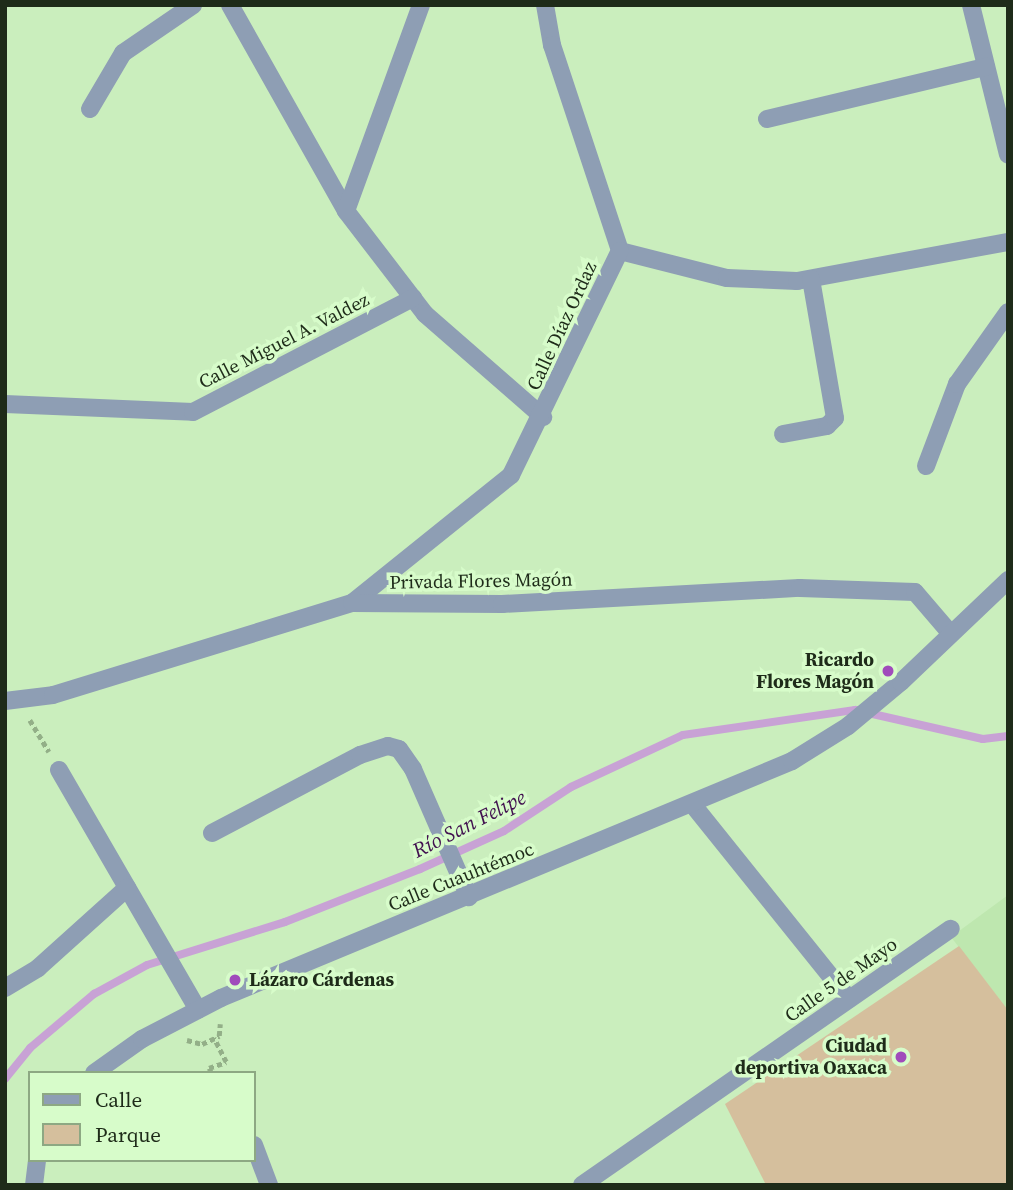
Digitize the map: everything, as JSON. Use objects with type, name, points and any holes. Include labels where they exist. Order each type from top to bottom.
[{"type":"street","points":[[90,109],[123,53],[193,5]]},
{"type":"street","points":[[230,5],[346,211],[413,298],[543,417]]},
{"type":"street","points":[[346,211],[421,5]]},
{"type":"street","points":[[545,5],[552,45],[620,251]]},
{"type":"street","points":[[971,5],[1008,155]]},
{"type":"street","points":[[767,119],[986,67]]},
{"type":"street","name":"Calle Díaz Ordaz","points":[[352,603],[511,475],[543,417],[620,251],[752,282],[811,279],[1008,242]]},
{"type":"street","points":[[783,434],[827,426],[835,418],[811,279]]},
{"type":"street","name":"Calle Miguel A. Valdez","points":[[5,404],[193,412],[413,298]]},
{"type":"street","points":[[926,466],[957,384],[1008,312]]},
{"type":"street","name":"Calle Cuauhtémoc","points":[[97,1071],[193,1002],[468,897],[693,805],[792,761],[848,726],[901,682],[1008,580]]},
{"type":"street","name":"Privada Flores Magón","points":[[5,701],[53,695],[352,603],[502,604],[800,588],[915,592],[951,634]]},
{"type":"street","points":[[212,833],[360,755],[388,746],[407,757],[468,897]]},
{"type":"street","points":[[59,770],[193,1002]]},
{"type":"street","points":[[693,805],[849,999]]},
{"type":"street","points":[[5,988],[38,968],[127,888]]},
{"type":"street","name":"Calle 5 de Mayo","points":[[582,1185],[951,929]]},
{"type":"street","points":[[256,1150],[269,1185]]},
{"type":"street","points":[[34,1185],[37,1162]]},
{"type":"path","points":[[30,720],[59,770]]},
{"type":"path","points":[[210,1071],[209,1068],[226,1062],[214,1038]]},
{"type":"shaded area","points":[[1008,895],[1008,1010],[951,937]]},
{"type":"green space","name":"Ciudad deportiva Oaxaca","points":[[959,946],[1008,1010],[1008,1185],[766,1185],[725,1104]]},
{"type":"waterway","name":"Río San Felipe","points":[[5,1079],[30,1048],[94,994],[147,965],[285,922],[420,869],[504,831],[571,787],[683,735],[855,710],[983,739],[1008,736]]},
{"type":"place","name":"Ricardo Flores Magón","points":[[888,671]]},
{"type":"place","name":"Lázaro Cárdenas","points":[[235,980]]},
{"type":"place","name":"Ciudad deportiva Oaxaca","points":[[901,1057]]}]
